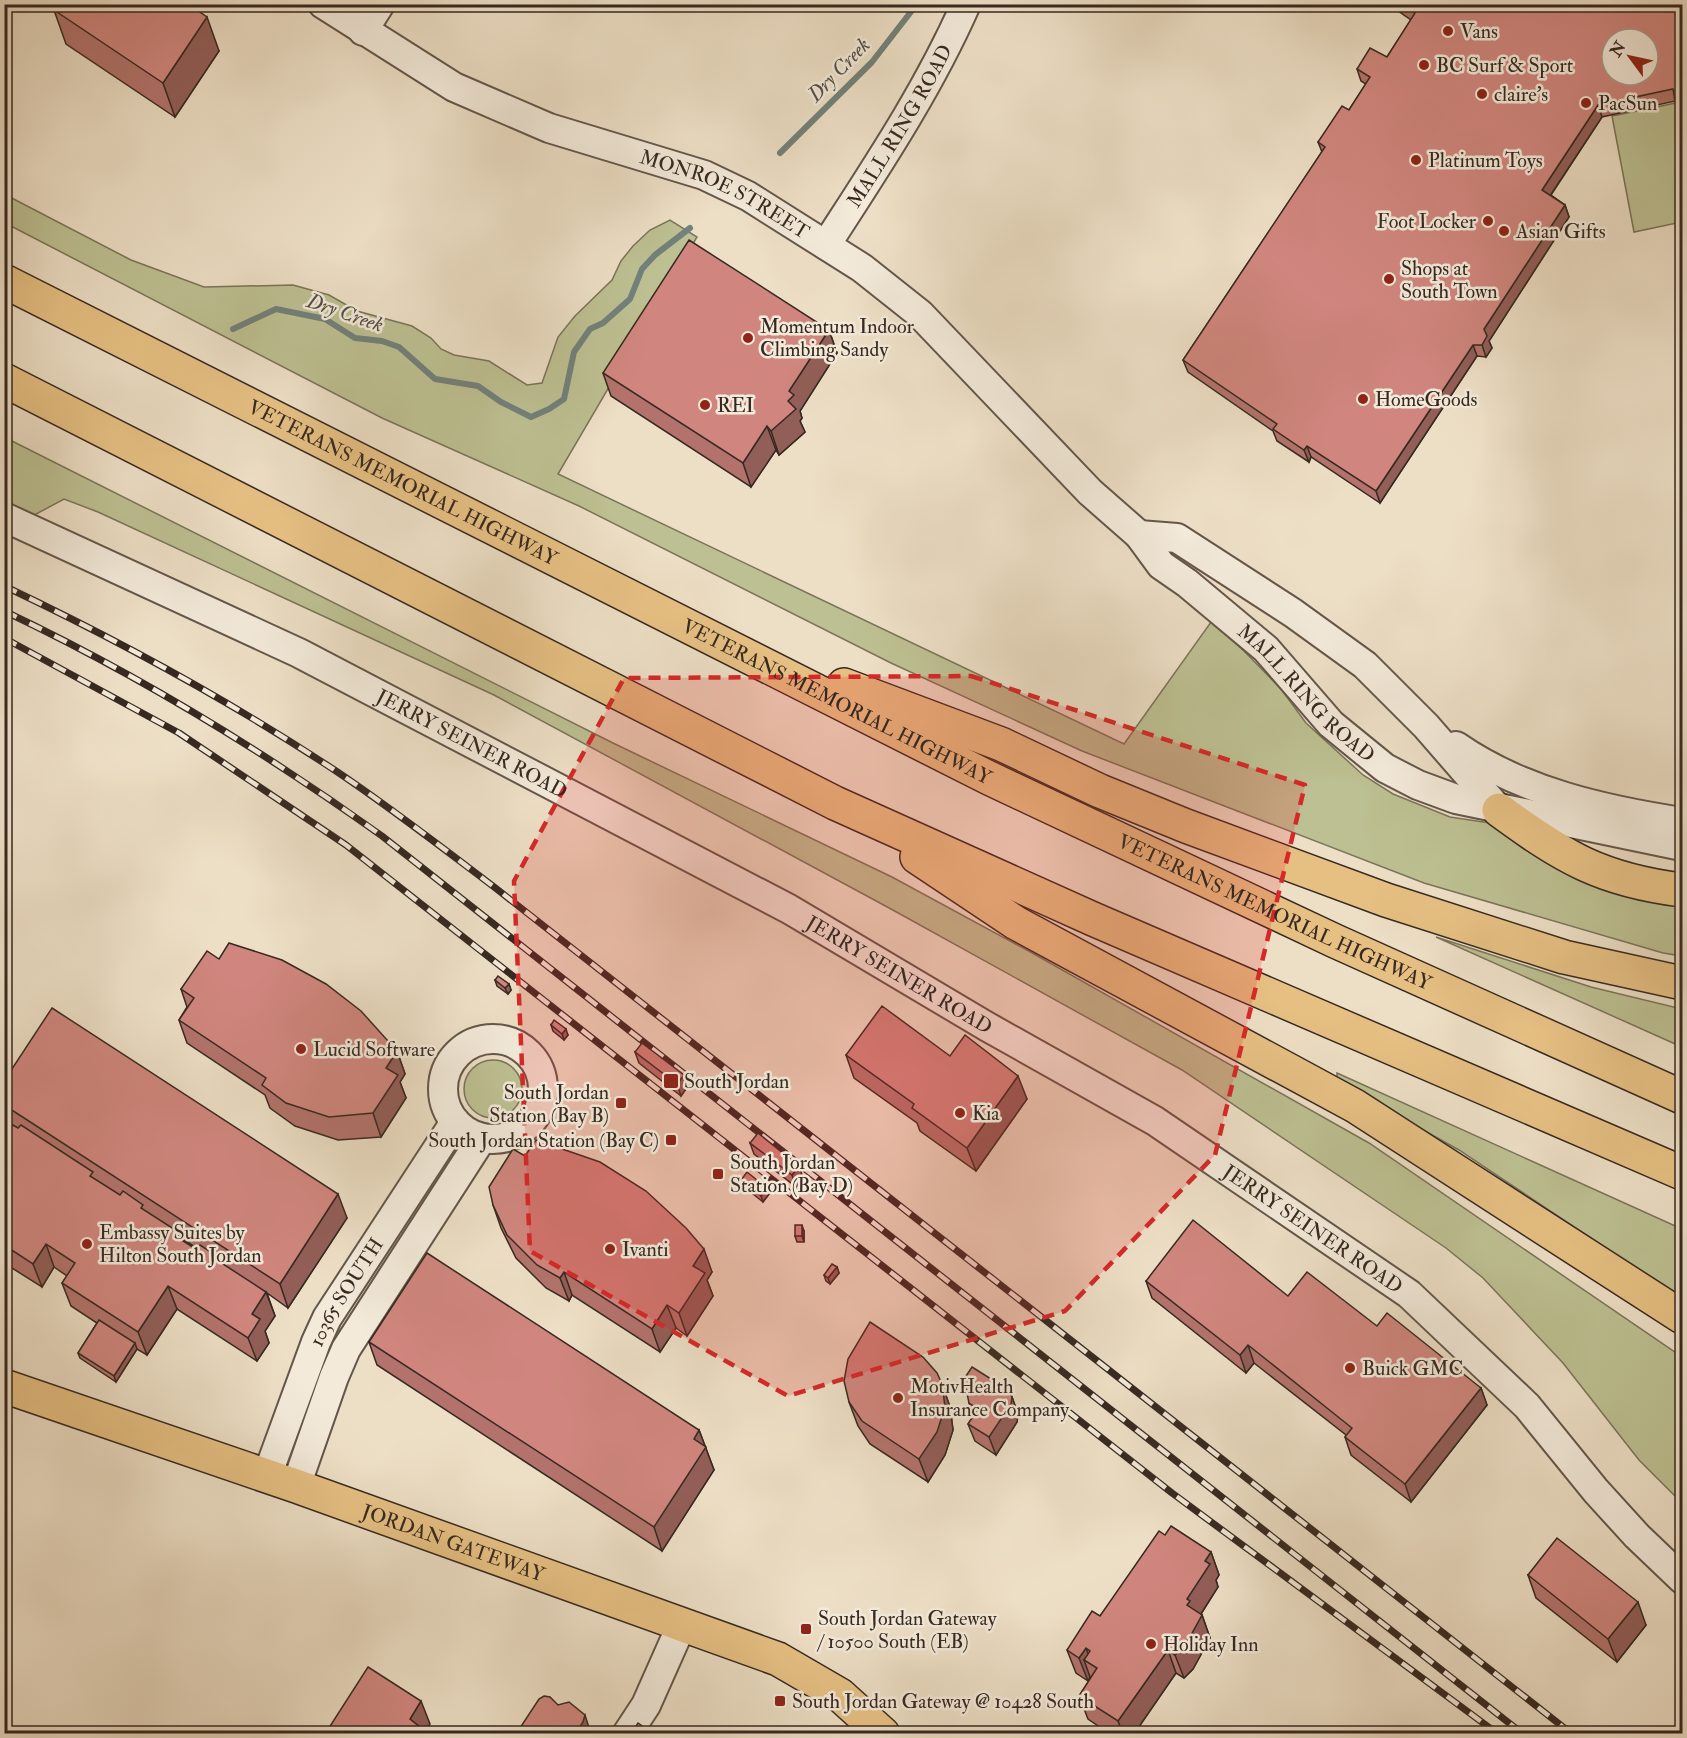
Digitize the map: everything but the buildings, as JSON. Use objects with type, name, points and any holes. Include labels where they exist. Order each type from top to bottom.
[{"type":"main road","name":"VETERANS MEMORIAL HIGHWAY","points":[[4,282],[677,622],[1094,828],[1345,946],[1683,1097]]},
{"type":"main road","points":[[4,380],[836,803],[1093,919],[1683,1173]]},
{"type":"main road","points":[[677,622],[1001,744],[1100,791],[1186,826],[1386,900],[1564,957],[1683,983]]},
{"type":"main road","points":[[836,803],[1016,923],[1354,1106],[1683,1317]]},
{"type":"main road","points":[[1499,810],[1569,858],[1616,878],[1683,890]]},
{"type":"main road","points":[[1546,1230],[1683,1335]]},
{"type":"main road","name":"JORDAN GATEWAY","points":[[4,1386],[282,1481],[682,1624],[799,1670],[840,1695],[883,1734]]},
{"type":"street","name":"MONROE STREET","points":[[323,4],[454,87],[549,128],[704,175],[748,196],[826,244],[885,284],[920,314],[1069,470]]},
{"type":"street","points":[[363,31],[380,4]]},
{"type":"street","name":"MALL RING ROAD","points":[[826,244],[911,113],[945,53],[966,4]]},
{"type":"street","name":"MALL RING ROAD","points":[[1069,470],[1139,535],[1161,565],[1187,583],[1266,649],[1311,702],[1355,746],[1385,768],[1418,784],[1499,810],[1683,846]]},
{"type":"street","name":"JERRY SEINER ROAD","points":[[8,519],[299,653],[789,909],[986,1026],[1155,1121],[1409,1294],[1527,1406],[1596,1491],[1637,1536],[1683,1579]]},
{"type":"street","name":"MALL RING ROAD","points":[[1139,535],[1177,538],[1330,639],[1365,665],[1426,726],[1499,810]]},
{"type":"street","name":"MALL RING ROAD","points":[[1426,726],[1468,754],[1519,781],[1556,795],[1683,822]]},
{"type":"street","points":[[485,1039],[503,1039],[520,1046],[533,1058],[542,1074],[543,1092],[539,1110],[528,1125],[512,1135],[494,1139],[482,1138],[467,1132],[454,1122],[446,1106],[443,1089],[446,1072],[455,1056],[468,1045],[485,1039]]},
{"type":"street","name":"10365 SOUTH","points":[[282,1481],[327,1318],[454,1122]]},
{"type":"street","name":"10365 SOUTH","points":[[282,1481],[346,1349],[482,1138]]},
{"type":"street","points":[[627,1734],[646,1705],[682,1624]]},
{"type":"highlighted area","points":[[971,676],[1305,785],[1215,1155],[1065,1311],[788,1396],[530,1251],[514,881],[624,678]]},
{"type":"green space","points":[[1676,103],[1682,133],[1682,222],[1634,232],[1612,116]]},
{"type":"green space","points":[[4,194],[131,260],[204,287],[293,285],[329,295],[357,311],[412,326],[431,338],[441,349],[454,355],[489,361],[527,385],[542,383],[558,337],[575,316],[612,280],[621,261],[633,246],[650,230],[670,220],[697,237],[558,474],[1124,744],[1211,622],[1243,650],[1281,689],[1306,723],[1363,775],[1393,794],[1450,817],[1490,823],[1524,849],[1561,869],[1682,901],[1682,956],[1663,953],[1424,883],[1082,751],[891,663],[579,506],[382,418],[5,223]]},
{"type":"green space","points":[[4,437],[613,743],[892,877],[1034,954],[1369,1143],[1682,1357],[1682,1503],[1639,1460],[1563,1363],[1483,1278],[1446,1248],[1182,1070],[891,909],[494,695],[98,512],[64,499],[27,519],[5,508]]},
{"type":"green space","points":[[1436,937],[1591,987],[1682,1009],[1682,1047]]},
{"type":"green space","points":[[487,1060],[499,1060],[514,1068],[522,1083],[522,1095],[514,1110],[499,1118],[487,1118],[472,1110],[464,1095],[464,1083],[472,1068]]},
{"type":"green space","points":[[1337,1073],[1682,1229],[1682,1299],[1459,1150],[1337,1082]]},
{"type":"waterway","name":"Dry Creek","points":[[780,153],[872,62],[917,4]]},
{"type":"waterway","name":"Dry Creek","points":[[233,329],[276,309],[325,319],[355,338],[382,341],[399,347],[435,379],[478,386],[501,402],[531,417],[564,399],[574,352],[590,329],[603,323],[630,299],[642,269],[655,255],[690,228]]},
{"type":"railway","points":[[4,586],[131,649],[213,695],[333,769],[396,813],[498,890],[1572,1734]]},
{"type":"railway","points":[[4,611],[151,687],[245,744],[382,836],[1523,1734]]},
{"type":"railway","points":[[4,638],[179,733],[346,845],[1172,1493],[1498,1734]]},
{"type":"place","name":"Vans","points":[[1448,31]]},
{"type":"place","name":"BC Surf & Sport","points":[[1424,65]]},
{"type":"place","name":"claire's","points":[[1482,94]]},
{"type":"place","name":"PacSun","points":[[1586,103]]},
{"type":"place","name":"Platinum Toys","points":[[1416,160]]},
{"type":"place","name":"Foot Locker","points":[[1488,221]]},
{"type":"place","name":"Asian Gifts","points":[[1504,231]]},
{"type":"place","name":"Shops at South Town","points":[[1389,279]]},
{"type":"place","name":"Momentum Indoor Climbing Sandy","points":[[748,338]]},
{"type":"place","name":"HomeGoods","points":[[1363,399]]},
{"type":"place","name":"REI","points":[[705,405]]},
{"type":"place","name":"Lucid Software","points":[[301,1049]]},
{"type":"place","name":"South Jordan","points":[[671,1081]]},
{"type":"place","name":"South Jordan Station (Bay B)","points":[[621,1103]]},
{"type":"place","name":"Kia","points":[[960,1113]]},
{"type":"place","name":"South Jordan Station (Bay C)","points":[[671,1140]]},
{"type":"place","name":"South Jordan Station (Bay D)","points":[[718,1174]]},
{"type":"place","name":"Embassy Suites by Hilton South Jordan","points":[[87,1244]]},
{"type":"place","name":"Ivanti","points":[[610,1249]]},
{"type":"place","name":"Buick GMC","points":[[1350,1368]]},
{"type":"place","name":"MotivHealth Insurance Company","points":[[898,1398]]},
{"type":"place","name":"South Jordan Gateway / 10500 South (EB)","points":[[806,1629]]},
{"type":"place","name":"Holiday Inn","points":[[1151,1644]]},
{"type":"place","name":"South Jordan Gateway @ 10428 South","points":[[780,1701]]}]
